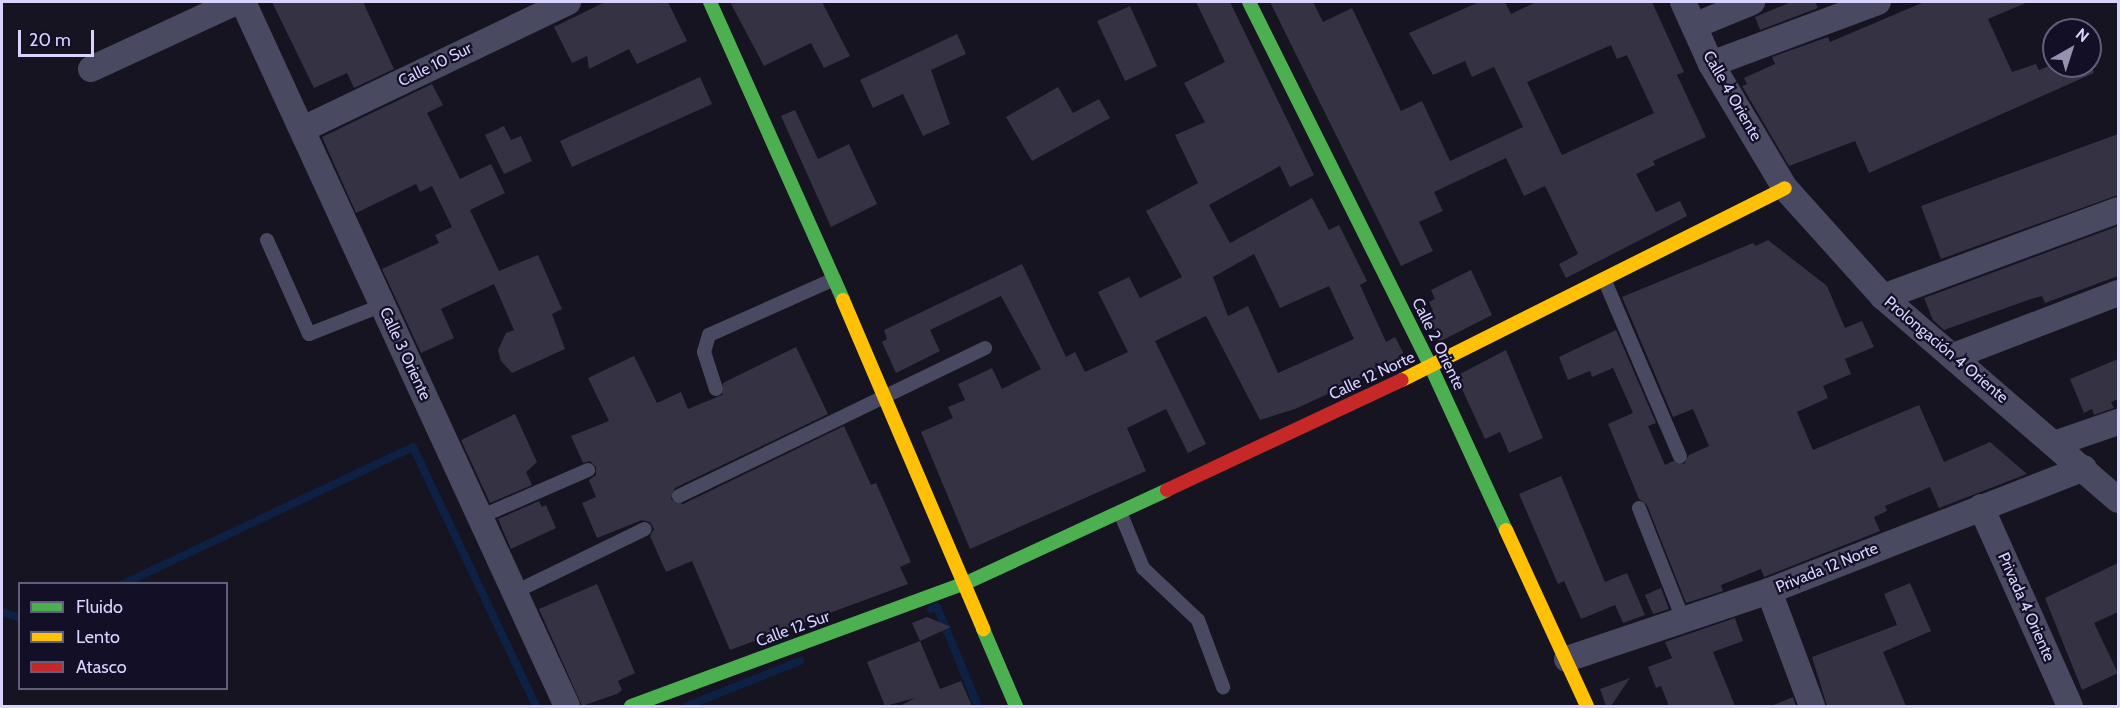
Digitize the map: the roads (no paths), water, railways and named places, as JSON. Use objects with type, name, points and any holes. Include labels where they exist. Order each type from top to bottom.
[{"type":"street","points":[[91,69],[236,2]]},
{"type":"street","name":"Calle 3 Oriente","points":[[243,2],[567,706]]},
{"type":"street","name":"Calle 10 Sur","points":[[303,129],[568,2]]},
{"type":"street","points":[[710,2],[886,397],[1016,706]]},
{"type":"street","name":"Calle 2 Oriente","points":[[1249,2],[1431,367],[1587,706]]},
{"type":"street","name":"Calle 4 Oriente","points":[[1683,2],[1710,64],[1785,188]]},
{"type":"street","points":[[1694,26],[1752,2]]},
{"type":"street","points":[[1710,64],[1878,2]]},
{"type":"street","name":"Calle 12 Norte","points":[[966,583],[1431,367],[1785,188]]},
{"type":"street","name":"Prolongación 4 Oriente","points":[[1785,188],[1883,297],[2057,443],[2118,500]]},
{"type":"street","points":[[1883,297],[2118,210]]},
{"type":"street","points":[[1954,356],[2118,293]]},
{"type":"street","points":[[2057,443],[2118,422]]},
{"type":"street","name":"Privada 12 Norte","points":[[1567,659],[1769,591],[2084,468]]},
{"type":"street","name":"Privada 4 Oriente","points":[[1981,507],[2070,706]]},
{"type":"street","name":"Calle 12 Sur","points":[[631,706],[966,583]]},
{"type":"street","points":[[1769,591],[1812,706]]},
{"type":"lane","points":[[267,240],[309,334],[383,305]]},
{"type":"lane","points":[[716,389],[704,352],[708,335],[834,279]]},
{"type":"lane","points":[[1604,279],[1680,456]]},
{"type":"lane","points":[[679,496],[985,348]]},
{"type":"lane","points":[[480,517],[588,470]]},
{"type":"lane","points":[[1639,508],[1683,619]]},
{"type":"lane","points":[[1120,512],[1143,567],[1198,620],[1224,687]]},
{"type":"lane","points":[[515,592],[645,529]]},
{"type":"waterway","points":[[127,582],[413,447],[536,706]]},
{"type":"waterway","points":[[931,609],[937,607],[978,706]]},
{"type":"waterway","points":[[2,612],[18,617]]},
{"type":"waterway","points":[[687,706],[800,661]]}]
